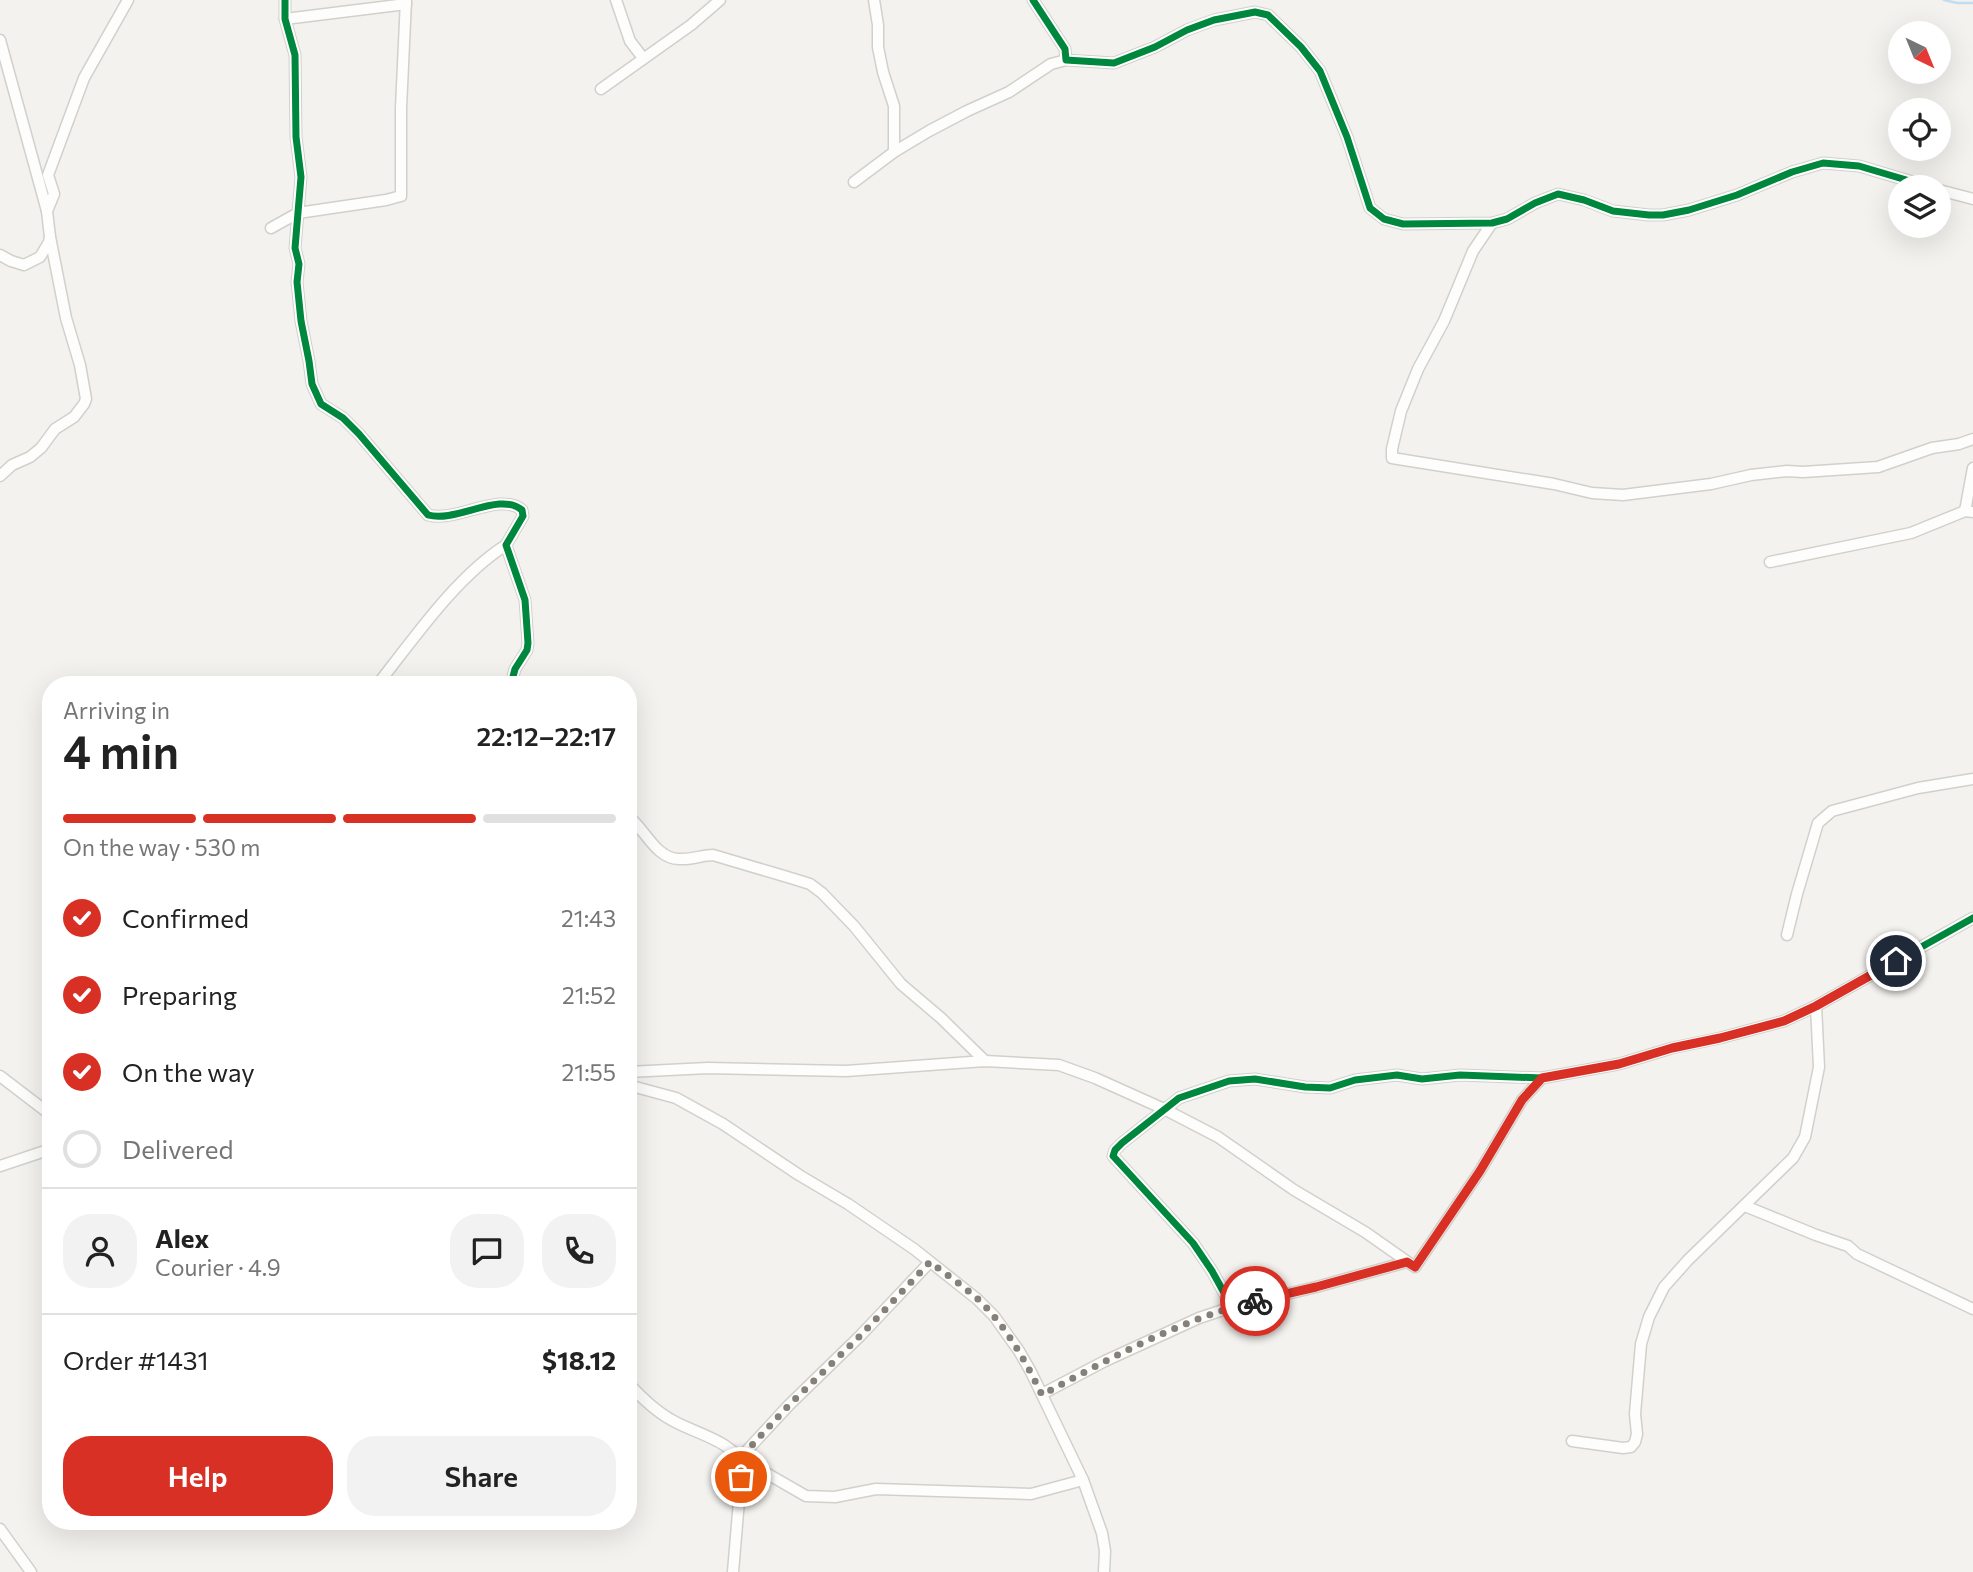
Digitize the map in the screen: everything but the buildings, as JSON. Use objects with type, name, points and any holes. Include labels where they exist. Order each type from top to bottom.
[{"type":"street","points":[[47,211],[54,194],[48,175],[84,78],[128,0]]},
{"type":"street","points":[[285,0],[285,19],[295,55],[295,123],[301,177],[295,248],[299,264],[297,282],[312,384],[321,404],[343,418],[359,434],[429,515],[455,515],[506,504],[520,508],[523,516],[506,545],[484,560],[462,581],[385,676]]},
{"type":"street","points":[[616,0],[630,41],[643,58]]},
{"type":"street","points":[[601,89],[691,25],[720,0]]},
{"type":"street","points":[[874,0],[878,47],[894,106],[894,152]]},
{"type":"street","points":[[1033,0],[1065,49],[1066,60]]},
{"type":"street","points":[[271,228],[298,213],[401,196],[401,108],[406,2],[285,19]]},
{"type":"street","points":[[854,183],[894,152],[967,111],[1009,92],[1051,64],[1066,60],[1114,63],[1214,20],[1255,12],[1262,12],[1274,19],[1320,71],[1347,137],[1370,208],[1384,219],[1403,224],[1492,223],[1507,219],[1558,194],[1624,212],[1656,215],[1682,212],[1823,163],[1859,166],[1889,175]]},
{"type":"street","points":[[0,40],[47,211],[66,318],[80,365],[86,399],[74,417],[55,429],[41,448],[30,457],[12,465],[0,476]]},
{"type":"street","points":[[1951,193],[1973,199]]},
{"type":"street","points":[[1492,223],[1473,251],[1444,321],[1418,369],[1401,411],[1392,458],[1554,484],[1592,493],[1623,495],[1787,471],[1878,467],[1932,448],[1973,439]]},
{"type":"street","points":[[0,255],[17,264],[30,263],[43,252],[50,237]]},
{"type":"street","points":[[1770,562],[1911,533],[1969,512],[1973,468]]},
{"type":"street","points":[[506,545],[525,600],[528,636],[527,650],[517,664],[513,676]]},
{"type":"street","points":[[1787,935],[1818,823],[1832,811],[1918,788],[1973,779]]},
{"type":"street","points":[[637,826],[668,857],[681,860],[713,855],[810,884],[822,892],[854,926],[901,984],[985,1061]]},
{"type":"street","points":[[1232,1307],[1193,1243],[1113,1156],[1122,1143],[1185,1095],[1242,1079],[1330,1088],[1355,1080],[1397,1075],[1422,1079],[1460,1074],[1542,1078],[1619,1064],[1672,1048],[1784,1021],[1816,1006],[1973,918]]},
{"type":"street","points":[[1572,1441],[1623,1448],[1631,1447],[1635,1442],[1641,1344],[1649,1317],[1664,1287],[1688,1260],[1793,1158],[1805,1137],[1819,1067],[1816,1006]]},
{"type":"street","points":[[637,1072],[708,1068],[846,1071],[985,1061],[1059,1065],[1096,1078],[1218,1137],[1294,1190],[1382,1243],[1415,1267],[1480,1171],[1522,1100],[1542,1078]]},
{"type":"street","points":[[0,1076],[42,1108]]},
{"type":"street","points":[[637,1087],[676,1098],[713,1118],[848,1204],[977,1298],[994,1316],[1019,1351],[1083,1480],[1102,1533],[1104,1572]]},
{"type":"street","points":[[0,1166],[42,1152]]},
{"type":"street","points":[[1745,1206],[1848,1246],[1857,1254],[1973,1309]]},
{"type":"street","points":[[740,1458],[930,1262]]},
{"type":"street","points":[[1042,1395],[1105,1361],[1178,1327],[1232,1307],[1407,1262]]},
{"type":"street","points":[[637,1391],[659,1412],[727,1446],[740,1458],[806,1496],[835,1497],[876,1489],[1031,1493],[1083,1480]]},
{"type":"street","points":[[733,1572],[742,1465],[740,1458]]},
{"type":"street","points":[[0,1529],[31,1572]]},
{"type":"waterway","points":[[1944,0],[1973,3]]},
{"type":"cycle path","points":[[285,0],[285,19],[295,55],[296,137],[301,177],[295,248],[299,264],[297,282],[312,384],[321,404],[343,418],[359,434],[428,515],[451,515],[502,504],[513,505],[522,510],[523,516],[506,545],[525,600],[528,643],[513,676]]},
{"type":"cycle path","points":[[1033,0],[1065,49],[1066,60],[1114,63],[1214,20],[1255,12],[1268,15],[1301,47],[1320,71],[1347,137],[1370,208],[1384,219],[1403,224],[1492,223],[1507,219],[1558,194],[1613,211],[1663,215],[1737,195],[1792,172],[1823,163],[1859,166],[1889,175]]},
{"type":"cycle path","points":[[1232,1307],[1193,1243],[1113,1156],[1122,1143],[1179,1098],[1229,1081],[1255,1079],[1330,1088],[1355,1080],[1397,1075],[1422,1079],[1460,1075],[1542,1078],[1619,1064],[1672,1048],[1784,1021],[1816,1006],[1973,918]]},
{"type":"way so far","points":[[741,1477],[740,1458],[930,1262],[977,1298],[994,1316],[1019,1351],[1042,1395],[1105,1361],[1178,1327],[1215,1312],[1255,1301]]},
{"type":"route","points":[[1255,1301],[1407,1262],[1415,1267],[1480,1171],[1522,1100],[1542,1078],[1619,1064],[1672,1048],[1784,1021],[1896,961]]}]
